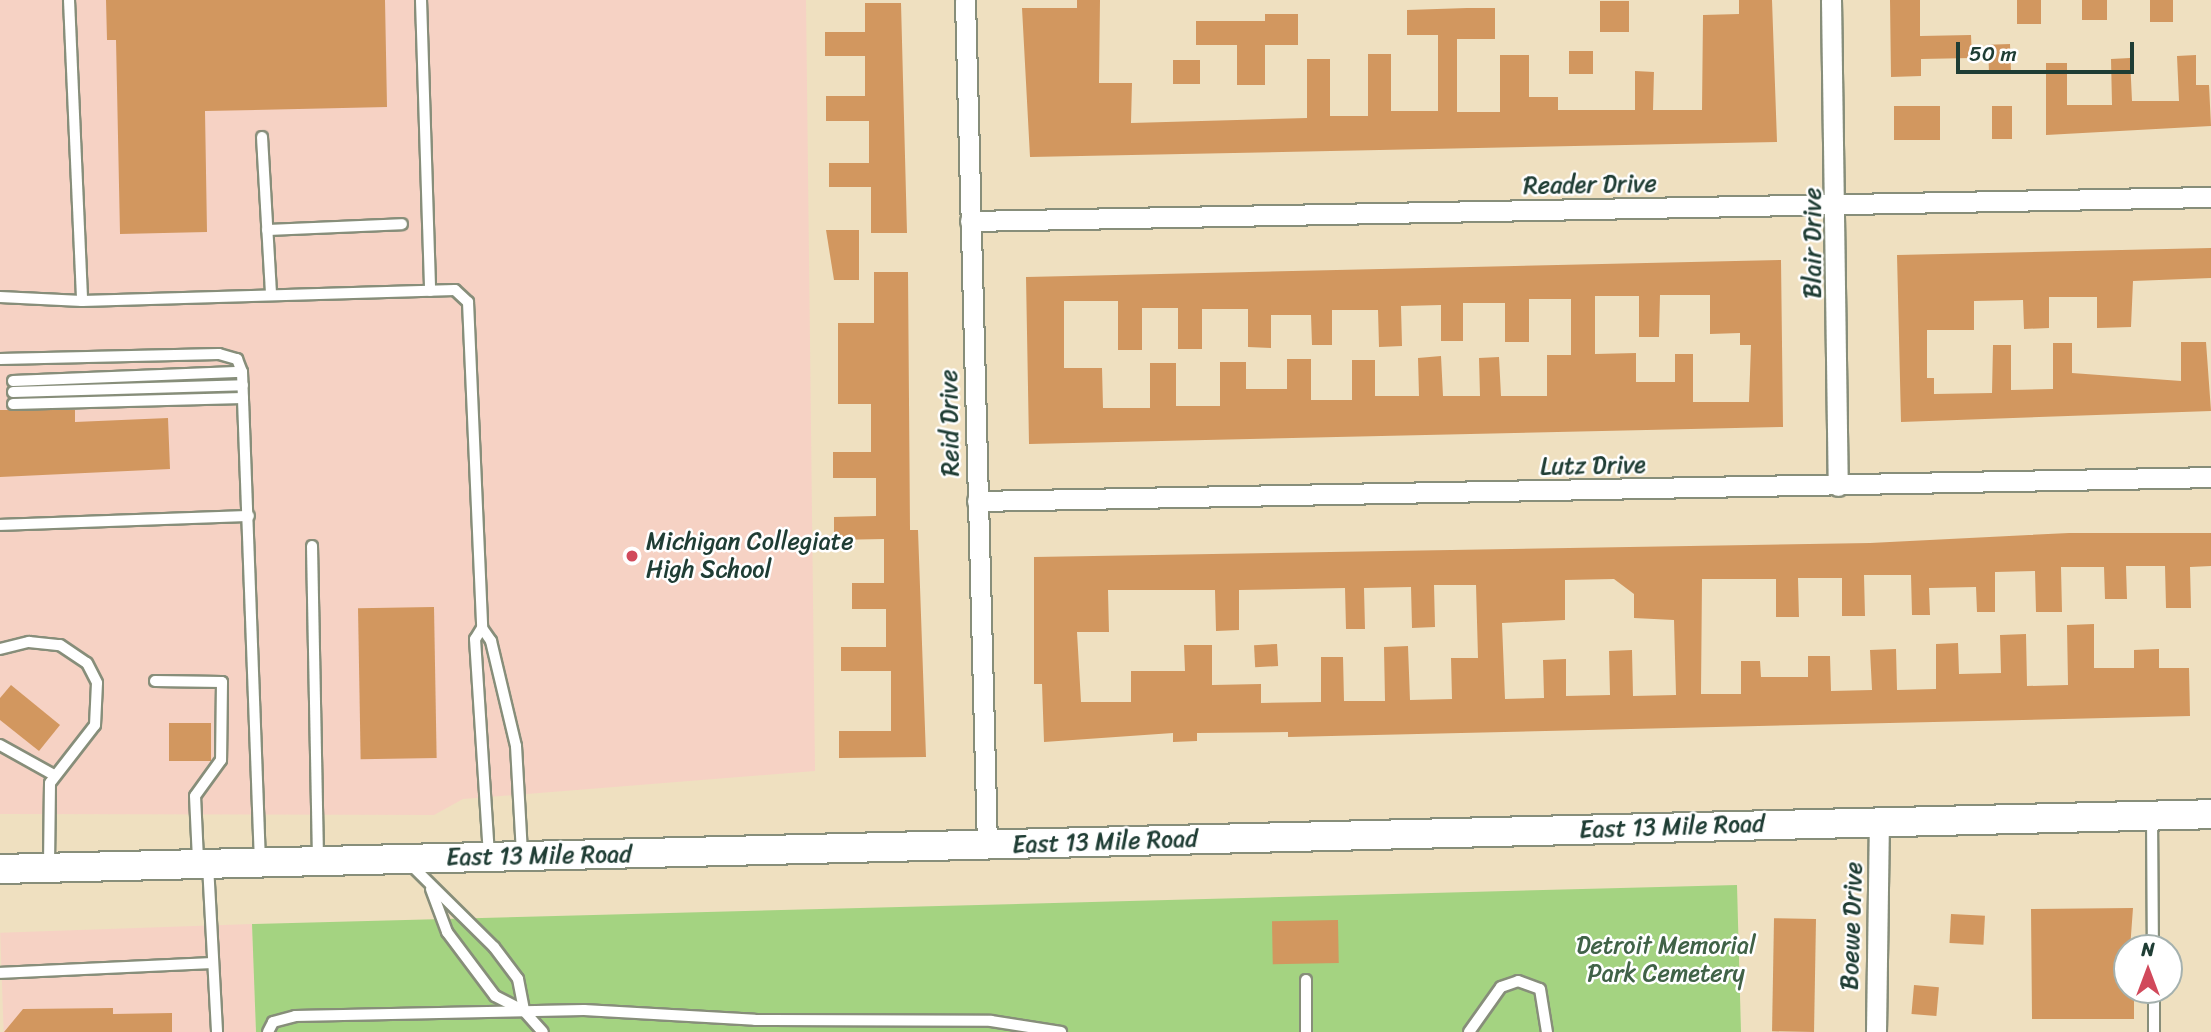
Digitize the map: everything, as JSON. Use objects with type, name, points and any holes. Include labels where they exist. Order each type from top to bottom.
[{"type":"main road","name":"East 13 Mile Road","points":[[0,869],[2211,814]]},
{"type":"street","name":"Reid Drive","points":[[965,0],[987,845]]},
{"type":"street","name":"Blair Drive","points":[[1831,0],[1838,204],[1838,486]]},
{"type":"street","name":"Reader Drive","points":[[970,221],[2211,197]]},
{"type":"street","name":"Lutz Drive","points":[[977,501],[2211,477]]},
{"type":"street","name":"Boewe Drive","points":[[1876,1032],[1879,821]]},
{"type":"lane","points":[[69,0],[82,301]]},
{"type":"lane","points":[[421,0],[429,291]]},
{"type":"lane","points":[[262,137],[271,295]]},
{"type":"lane","points":[[267,230],[402,224]]},
{"type":"lane","points":[[0,297],[82,301],[455,290],[468,302],[482,628],[491,640],[516,746],[522,856]]},
{"type":"lane","points":[[0,359],[219,354],[237,359],[243,372],[260,863]]},
{"type":"lane","points":[[243,372],[13,387],[243,385]]},
{"type":"lane","points":[[13,404],[243,398]]},
{"type":"lane","points":[[0,525],[249,516]]},
{"type":"lane","points":[[312,546],[318,861]]},
{"type":"lane","points":[[482,628],[475,639],[489,857]]},
{"type":"lane","points":[[0,649],[29,642],[60,645],[88,663],[97,683],[95,725],[54,775],[49,868]]},
{"type":"lane","points":[[155,681],[222,682],[221,760],[195,796],[213,963],[217,1032]]},
{"type":"lane","points":[[0,746],[54,775]]},
{"type":"lane","points":[[2152,816],[2153,934]]},
{"type":"lane","points":[[406,859],[431,889],[471,919],[518,979],[524,1012]]},
{"type":"lane","points":[[431,889],[447,932],[495,996],[524,1012],[542,1032]]},
{"type":"lane","points":[[0,973],[213,963]]},
{"type":"lane","points":[[1306,980],[1306,1032]]},
{"type":"lane","points":[[1469,1032],[1501,987],[1518,981],[1540,989],[1547,1032]]},
{"type":"lane","points":[[2154,1004],[2154,1032]]},
{"type":"lane","points":[[268,1032],[273,1022],[295,1016],[524,1012],[991,1021],[1061,1032]]},
{"type":"shaded area","name":"Michigan Collegiate High School","points":[[0,0],[806,0],[815,771],[463,799],[434,815],[0,814]]},
{"type":"shaded area","points":[[252,924],[256,1032],[4,1032],[0,933]]},
{"type":"green space","name":"Detroit Memorial Park Cemetery","points":[[1737,885],[1741,1032],[256,1032],[252,924]]},
{"type":"building","points":[[106,0],[385,0],[387,107],[205,111],[207,232],[120,234],[116,40],[107,40]]},
{"type":"building","points":[[1077,0],[1100,0],[1099,83],[1132,83],[1131,123],[1307,118],[1307,59],[1330,59],[1330,116],[1368,116],[1368,54],[1391,54],[1391,111],[1438,111],[1438,35],[1407,35],[1407,10],[1467,8],[1495,8],[1495,39],[1457,39],[1457,112],[1500,112],[1500,55],[1529,55],[1529,97],[1558,97],[1558,110],[1635,110],[1635,71],[1654,72],[1653,110],[1702,110],[1703,15],[1739,14],[1739,0],[1772,0],[1777,142],[1030,157],[1022,8],[1077,8]]},
{"type":"building","points":[[1890,0],[1920,0],[1920,36],[1971,35],[1972,58],[1921,59],[1921,76],[1891,77]]},
{"type":"building","points":[[2017,0],[2041,0],[2041,24],[2017,24]]},
{"type":"building","points":[[2082,0],[2107,0],[2107,20],[2082,20]]},
{"type":"building","points":[[2150,0],[2173,0],[2173,22],[2150,22]]},
{"type":"building","points":[[1600,1],[1629,1],[1629,32],[1600,32]]},
{"type":"building","points":[[865,3],[901,3],[907,233],[871,233],[871,187],[829,187],[829,163],[869,163],[869,121],[826,121],[826,96],[865,96],[865,56],[825,56],[825,32],[865,32]]},
{"type":"building","points":[[1265,14],[1298,14],[1298,45],[1265,45],[1265,85],[1237,85],[1237,45],[1196,45],[1196,21],[1265,21]]},
{"type":"building","points":[[2010,44],[2011,71],[1989,72],[1988,45]]},
{"type":"building","points":[[1569,51],[1593,51],[1593,74],[1569,74]]},
{"type":"building","points":[[2196,55],[2196,85],[2209,85],[2211,126],[2046,135],[2046,63],[2067,63],[2067,105],[2112,105],[2111,59],[2130,58],[2132,101],[2179,101],[2177,56]]},
{"type":"building","points":[[1173,60],[1200,60],[1200,84],[1173,84]]},
{"type":"building","points":[[1894,106],[1940,106],[1940,140],[1894,140]]},
{"type":"building","points":[[1992,106],[2012,106],[2012,139],[1992,139]]},
{"type":"building","points":[[826,230],[859,230],[859,280],[834,280]]},
{"type":"building","points":[[2211,248],[2211,278],[2133,281],[2131,327],[2097,328],[2097,297],[2049,297],[2049,328],[2024,329],[2023,300],[1974,301],[1974,330],[1927,330],[1927,378],[1934,378],[1934,394],[1992,393],[1993,345],[2011,345],[2011,390],[2053,389],[2053,343],[2072,343],[2072,373],[2181,381],[2181,342],[2206,342],[2211,411],[1901,422],[1897,255]]},
{"type":"building","points":[[1781,260],[1783,427],[1029,444],[1026,277]],"holes":[[[1660,295],[1710,295],[1710,334],[1740,333],[1740,345],[1751,345],[1749,402],[1693,402],[1693,354],[1675,354],[1675,382],[1636,382],[1636,353],[1595,354],[1595,296],[1639,296],[1639,337],[1659,337]],[[1529,299],[1571,299],[1571,355],[1547,355],[1547,396],[1501,396],[1499,357],[1479,358],[1480,396],[1443,396],[1441,356],[1418,358],[1419,396],[1375,396],[1375,360],[1352,360],[1352,400],[1311,400],[1311,359],[1287,359],[1287,389],[1246,389],[1246,362],[1220,362],[1220,406],[1176,406],[1176,363],[1150,363],[1150,408],[1103,408],[1102,368],[1064,368],[1064,301],[1118,301],[1118,350],[1142,350],[1142,308],[1178,308],[1178,349],[1202,349],[1202,309],[1248,309],[1248,347],[1271,348],[1271,315],[1311,315],[1312,345],[1332,345],[1332,310],[1378,310],[1379,347],[1402,346],[1401,306],[1441,305],[1441,341],[1463,341],[1463,303],[1505,303],[1505,342],[1529,342]]]},
{"type":"building","points":[[874,272],[908,272],[910,530],[918,530],[926,757],[839,758],[839,731],[891,731],[891,671],[841,671],[841,647],[886,647],[886,609],[852,609],[852,583],[884,583],[884,539],[834,540],[834,517],[876,516],[876,478],[833,478],[833,452],[871,452],[871,404],[838,404],[838,323],[874,323]]},
{"type":"building","points":[[0,410],[75,410],[75,422],[168,418],[170,469],[0,477]]},
{"type":"building","points":[[2069,533],[2211,533],[2211,566],[2190,567],[2191,608],[2166,608],[2165,566],[2126,566],[2127,599],[2105,599],[2104,567],[2061,567],[2062,612],[2036,612],[2035,571],[1995,572],[1995,612],[1977,612],[1976,587],[1929,588],[1930,615],[1912,615],[1911,575],[1864,575],[1865,616],[1842,616],[1842,578],[1798,578],[1799,617],[1776,617],[1776,579],[1702,579],[1701,694],[1741,694],[1741,661],[1760,661],[1761,677],[1808,677],[1808,656],[1830,656],[1831,691],[1872,690],[1870,650],[1896,649],[1897,690],[1936,689],[1936,644],[1958,643],[1959,674],[2001,673],[2000,635],[2026,634],[2027,686],[2068,685],[2067,625],[2094,624],[2094,668],[2134,668],[2134,650],[2159,649],[2159,668],[2189,668],[2190,716],[1288,737],[1288,732],[1197,733],[1197,741],[1173,742],[1173,733],[1044,742],[1042,684],[1034,684],[1034,557],[1870,543]],"holes":[[[1614,579],[1634,594],[1634,618],[1674,620],[1676,695],[1633,696],[1632,650],[1609,651],[1610,695],[1566,696],[1566,659],[1543,660],[1544,698],[1505,699],[1502,623],[1565,620],[1565,580]],[[1434,585],[1476,585],[1478,658],[1451,658],[1452,699],[1410,700],[1408,646],[1384,647],[1385,701],[1344,701],[1343,657],[1321,657],[1321,702],[1261,703],[1261,684],[1212,685],[1212,645],[1184,645],[1185,671],[1131,671],[1131,702],[1081,702],[1077,632],[1109,632],[1108,590],[1215,590],[1216,631],[1239,630],[1239,590],[1345,588],[1346,629],[1365,629],[1364,588],[1411,587],[1412,628],[1435,627]]]},
{"type":"building","points":[[434,607],[437,758],[361,759],[358,608]]},
{"type":"building","points":[[1277,644],[1278,666],[1255,667],[1254,645]]},
{"type":"building","points":[[11,685],[60,725],[39,751],[0,720],[0,698]]},
{"type":"building","points":[[169,723],[211,723],[211,761],[169,761]]},
{"type":"building","points":[[2133,908],[2131,934],[2113,934],[2113,1004],[2134,1004],[2134,1019],[2032,1019],[2031,909]]},
{"type":"building","points":[[1951,914],[1985,916],[1983,945],[1949,943]]},
{"type":"building","points":[[1774,918],[1816,919],[1814,1032],[1772,1031]]},
{"type":"building","points":[[1338,920],[1339,963],[1273,964],[1272,921]]},
{"type":"building","points":[[1914,985],[1939,987],[1936,1016],[1911,1014]]},
{"type":"building","points":[[113,1008],[113,1014],[172,1013],[172,1032],[4,1032],[23,1009]]},
{"type":"place","name":"Michigan Collegiate High School","points":[[632,556]]}]
